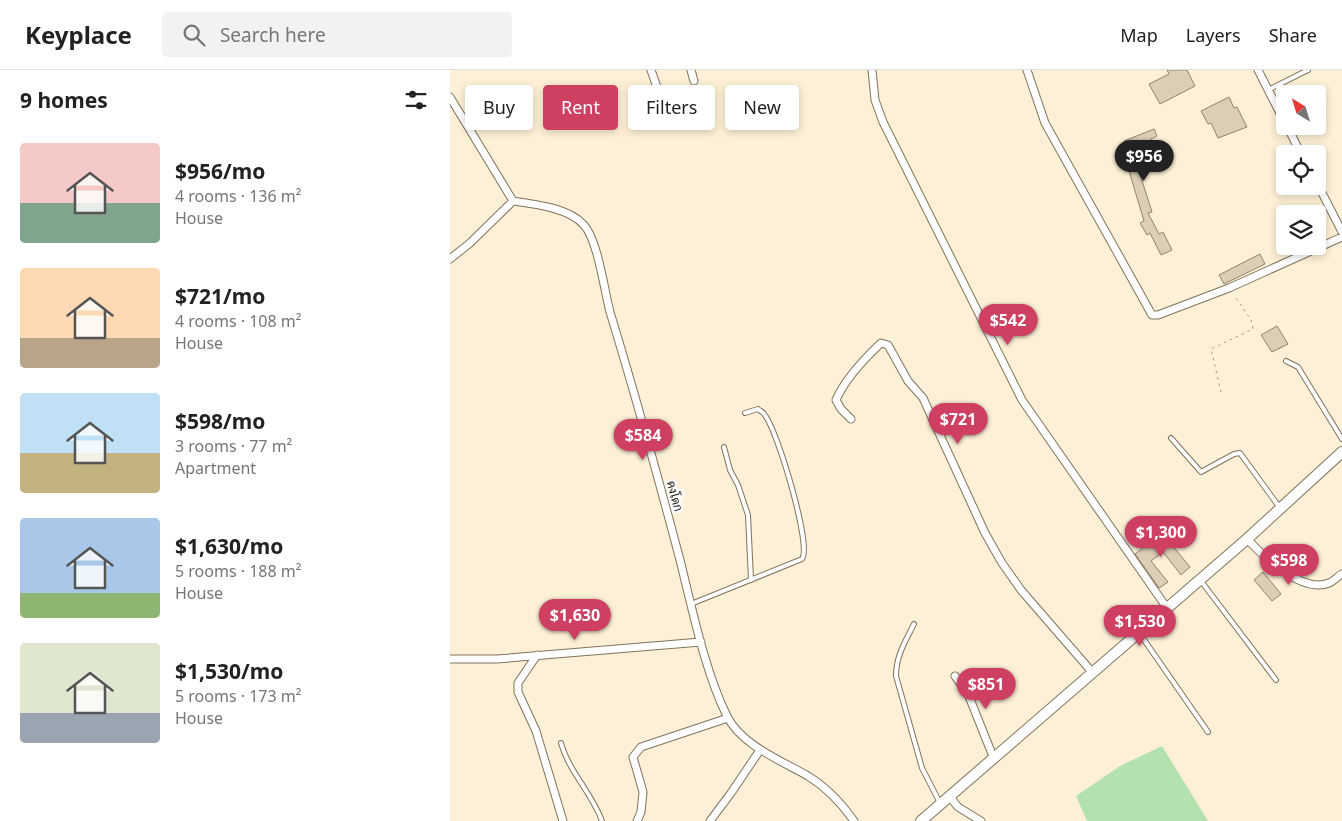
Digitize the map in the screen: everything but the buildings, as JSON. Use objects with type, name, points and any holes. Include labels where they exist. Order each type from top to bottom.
[{"type":"street","points":[[651,70],[656,85]]},
{"type":"street","points":[[691,70],[694,81]]},
{"type":"street","points":[[872,70],[875,100],[882,122],[1022,400],[1167,608]]},
{"type":"street","points":[[1027,70],[1045,123],[1080,182],[1136,289],[1152,314],[1158,316],[1229,288],[1342,237]]},
{"type":"street","points":[[1258,70],[1276,106]]},
{"type":"street","points":[[450,97],[513,201],[470,243],[450,259]]},
{"type":"street","points":[[1323,195],[1342,232]]},
{"type":"street","name":"ดงโดก","points":[[513,201],[565,212],[584,225],[594,244],[603,286],[650,444],[701,642],[728,718],[760,750],[809,777],[835,797],[854,821]]},
{"type":"street","points":[[851,418],[841,409],[836,400],[842,387],[872,352],[881,343],[885,343],[888,345],[908,381],[923,398],[985,533],[1002,563],[1022,590],[1092,672]]},
{"type":"street","points":[[920,821],[1247,539],[1342,452]]},
{"type":"street","points":[[1247,539],[1270,563],[1287,573],[1313,584],[1329,583],[1342,574]]},
{"type":"street","points":[[450,659],[497,659],[701,642]]},
{"type":"street","points":[[537,655],[518,683],[518,692],[536,730],[563,821]]},
{"type":"street","points":[[955,676],[968,694],[994,759]]},
{"type":"street","points":[[637,821],[641,812],[643,792],[633,762],[635,752],[641,747],[728,718]]},
{"type":"street","points":[[710,821],[760,750]]},
{"type":"street","points":[[950,797],[958,807],[981,821]]},
{"type":"lane","points":[[1268,90],[1308,70]]},
{"type":"lane","points":[[1286,361],[1298,367],[1342,439]]},
{"type":"lane","points":[[691,604],[802,559],[805,550],[790,477],[765,414],[758,409],[746,413]]},
{"type":"lane","points":[[1171,438],[1201,472],[1234,454],[1240,453],[1280,508]]},
{"type":"lane","points":[[724,447],[730,470],[738,485],[748,515],[751,580]]},
{"type":"lane","points":[[1200,579],[1276,680]]},
{"type":"lane","points":[[914,624],[899,654],[896,676],[922,768],[940,805]]},
{"type":"lane","points":[[1138,632],[1208,732]]},
{"type":"lane","points":[[561,743],[568,764],[587,790],[602,821]]},
{"type":"path","points":[[1222,392],[1211,349],[1253,328],[1251,320],[1229,288]]},
{"type":"green space","points":[[1162,746],[1208,821],[1087,821],[1076,796],[1120,766]]}]
